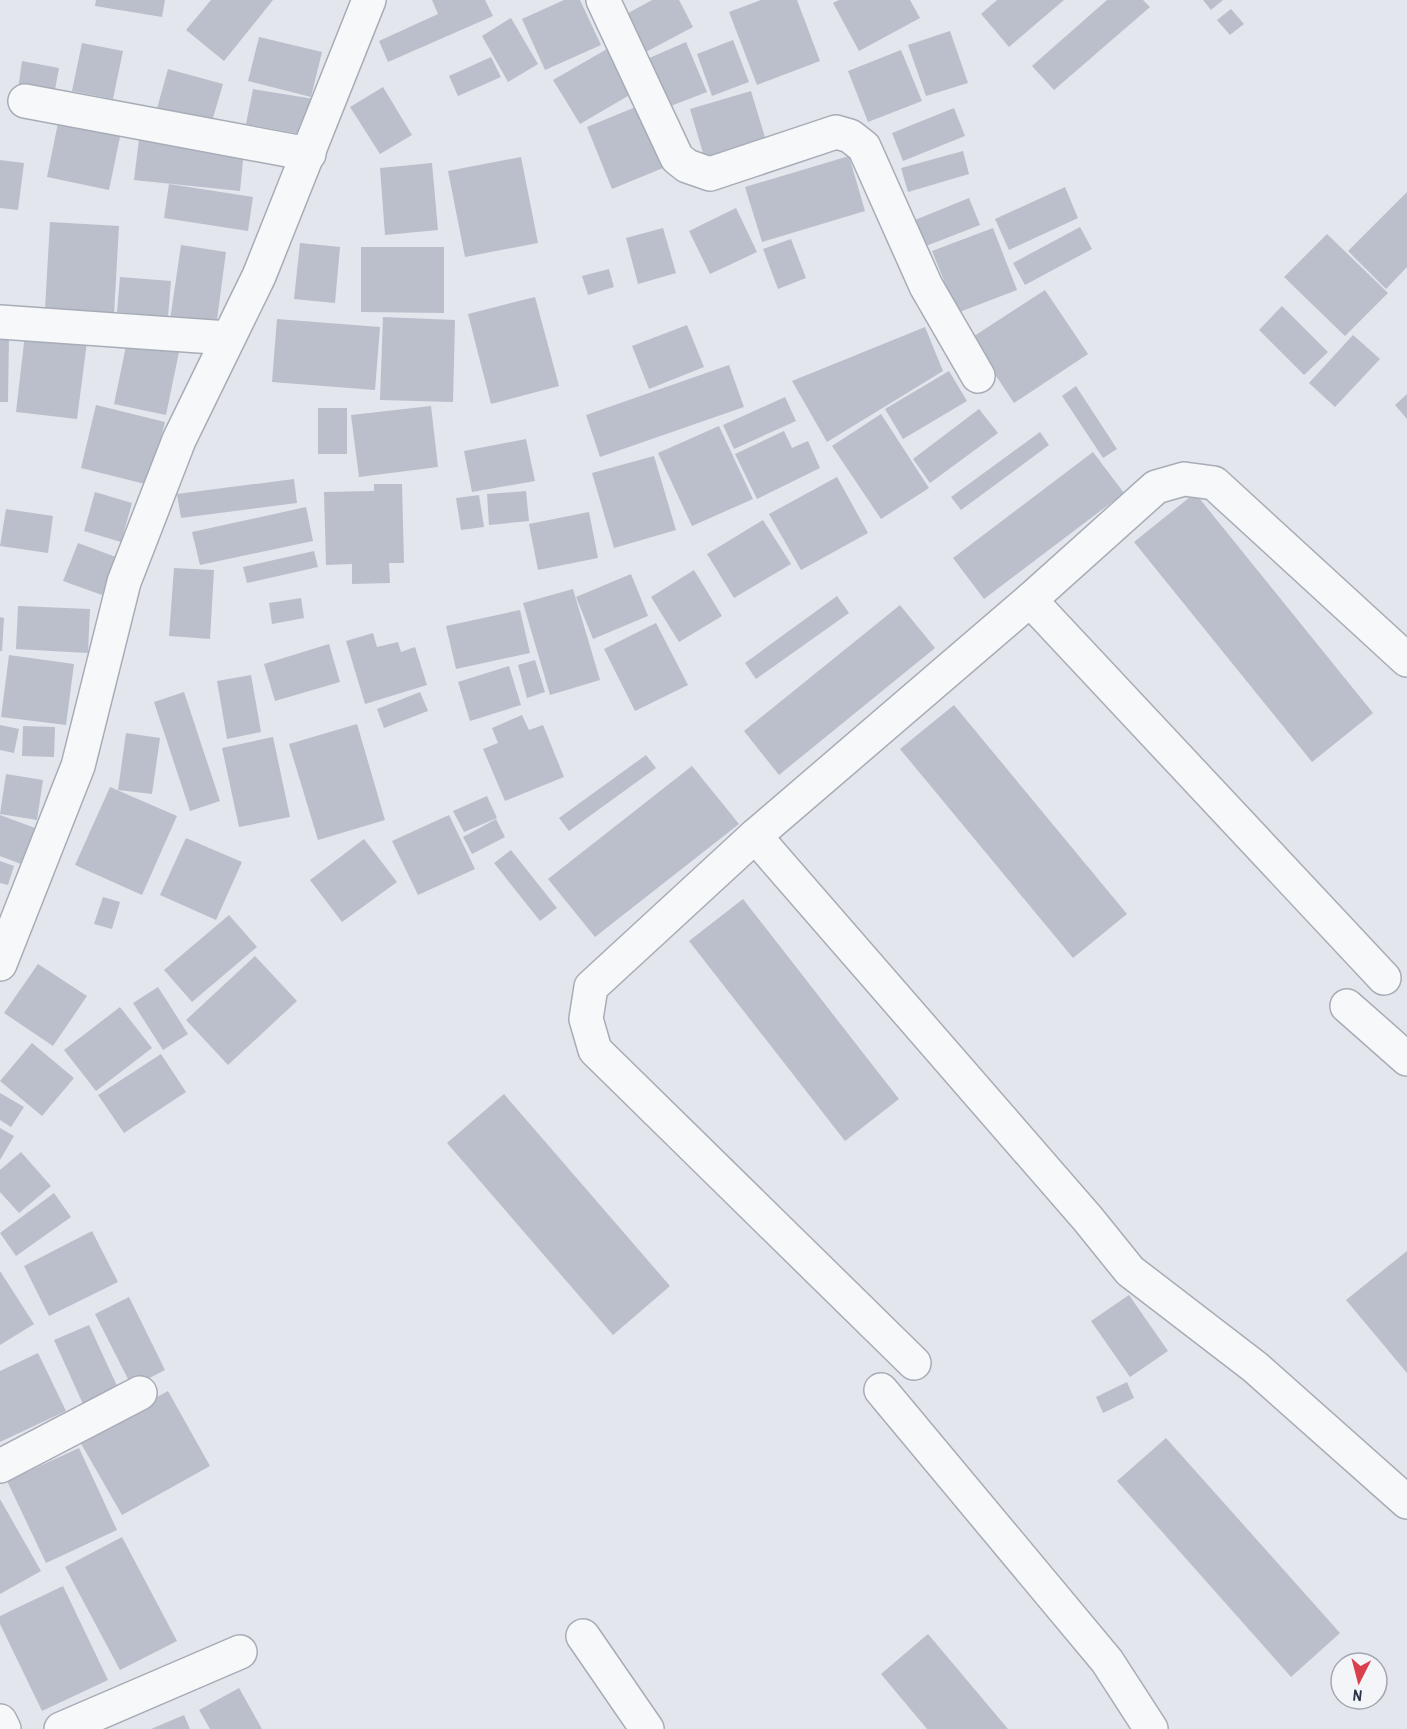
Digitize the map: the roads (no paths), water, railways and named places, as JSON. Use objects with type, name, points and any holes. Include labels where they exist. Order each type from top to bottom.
[{"type":"street","points":[[0,964],[78,766],[124,582],[179,440],[259,276],[369,0]]},
{"type":"street","points":[[603,0],[677,158],[687,166],[710,174],[836,132],[850,136],[864,147],[926,286],[978,376]]},
{"type":"street","points":[[25,101],[309,154]]},
{"type":"street","points":[[0,322],[228,338]]},
{"type":"street","points":[[914,1363],[596,1050],[586,1019],[591,987],[755,836],[1030,600],[1156,487],[1184,479],[1214,483],[1407,660]]},
{"type":"street","points":[[1030,600],[1384,978]]},
{"type":"street","points":[[755,836],[1081,1210],[1130,1271],[1255,1367],[1407,1502]]},
{"type":"street","points":[[1347,1006],[1407,1059]]},
{"type":"street","points":[[881,1390],[1107,1661],[1151,1729]]},
{"type":"street","points":[[0,1466],[140,1393]]},
{"type":"street","points":[[583,1636],[647,1729]]},
{"type":"street","points":[[61,1729],[240,1652]]},
{"type":"street","points":[[0,1721],[4,1729]]}]
